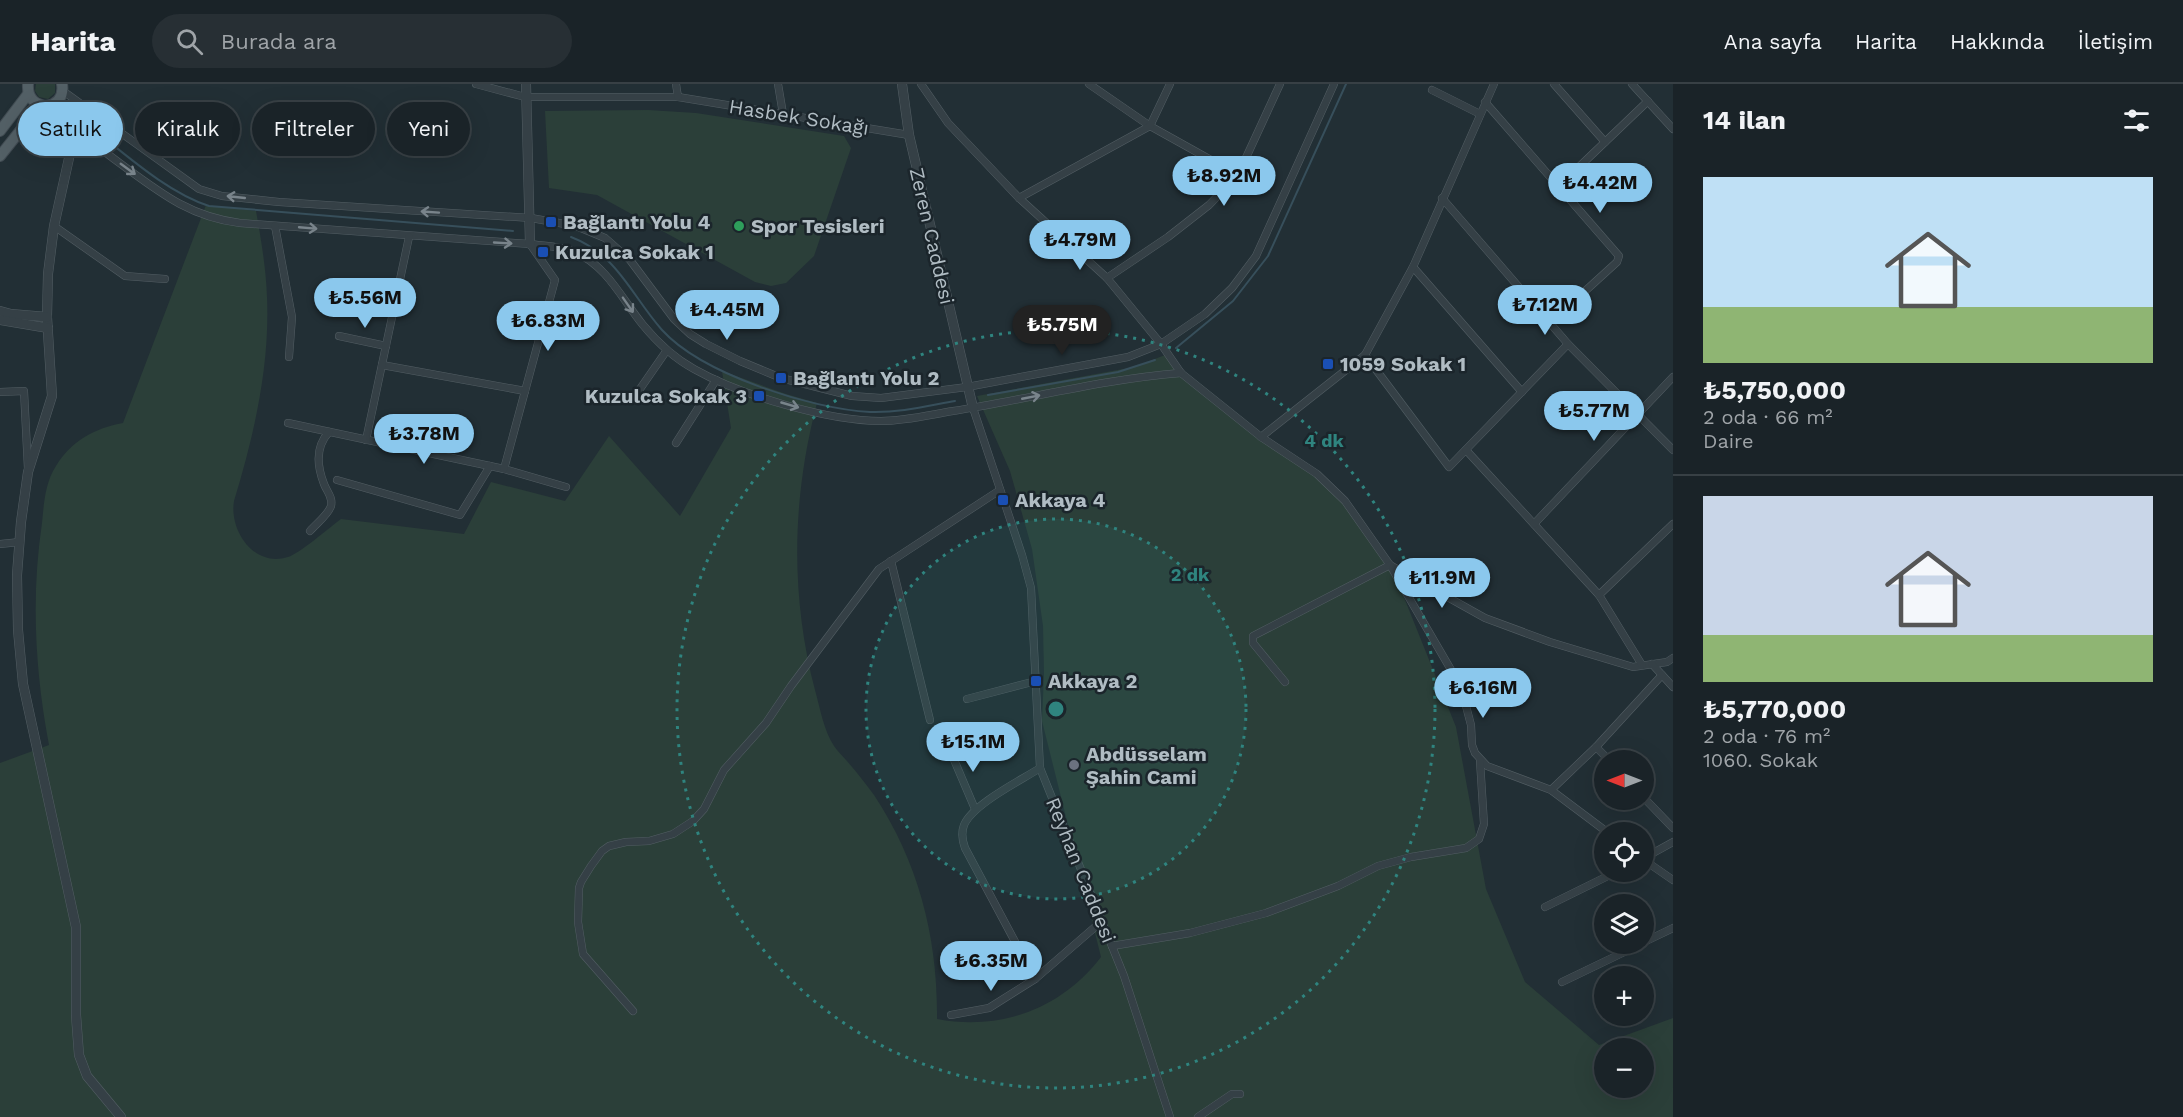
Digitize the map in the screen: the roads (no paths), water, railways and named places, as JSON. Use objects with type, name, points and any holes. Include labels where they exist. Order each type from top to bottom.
[{"type":"main road","points":[[56,102],[59,100],[63,87]]},
{"type":"main road","points":[[0,131],[28,89]]},
{"type":"main road","points":[[0,156],[18,134]]},
{"type":"street","name":"Hasbek Sokağı","points":[[476,84],[525,97],[678,97],[909,135]]},
{"type":"street","points":[[504,470],[555,280],[530,244],[526,84]]},
{"type":"street","points":[[676,84],[678,97]]},
{"type":"street","points":[[778,84],[783,114]]},
{"type":"street","name":"Zeren Caddesi","points":[[902,84],[909,135],[973,408]]},
{"type":"street","points":[[921,84],[948,123],[1019,198],[1107,278],[1161,344],[1181,373],[1261,437],[1317,474],[1345,501],[1390,565],[1461,687],[1472,725],[1472,745],[1480,761],[1484,824],[1483,832],[1473,845],[1446,853],[1411,857],[1378,866],[1338,886],[1266,913],[1190,933],[1112,946]]},
{"type":"street","points":[[1089,84],[1150,126],[1238,175]]},
{"type":"street","points":[[1019,198],[1150,126],[1170,84]]},
{"type":"street","points":[[1107,278],[1168,237],[1209,205],[1238,175],[1280,84]]},
{"type":"street","points":[[63,87],[199,189],[222,195],[279,202],[531,218],[576,226],[604,238],[630,260],[674,319],[690,334],[740,361],[781,378],[852,396],[881,398],[967,387],[1128,357],[1161,344],[1212,308],[1232,288],[1256,256],[1334,84]]},
{"type":"street","points":[[1261,437],[1365,355],[1413,267],[1494,84]]},
{"type":"street","points":[[1554,84],[1605,142]]},
{"type":"street","points":[[1632,84],[1673,129]]},
{"type":"street","points":[[1432,90],[1480,114]]},
{"type":"street","points":[[1485,102],[1617,252],[1619,258],[1550,323]]},
{"type":"street","points":[[1559,186],[1648,102]]},
{"type":"street","points":[[28,472],[52,396],[47,317],[48,274],[54,226],[69,156]]},
{"type":"street","points":[[110,156],[185,208],[220,220],[409,237],[530,244],[569,250],[590,261],[611,282],[643,325],[667,350],[694,369],[716,380],[774,401],[820,413],[857,420],[899,420],[1114,381],[1181,373]]},
{"type":"street","points":[[1442,198],[1568,344],[1673,450]]},
{"type":"street","points":[[54,226],[125,276],[165,279]]},
{"type":"street","points":[[275,226],[292,317],[289,357]]},
{"type":"street","points":[[366,441],[409,237]]},
{"type":"street","points":[[1413,267],[1522,392]]},
{"type":"street","points":[[0,311],[47,317]]},
{"type":"street","points":[[0,320],[48,328]]},
{"type":"street","points":[[339,336],[387,346]]},
{"type":"street","points":[[1365,355],[1449,467],[1568,344]]},
{"type":"street","points":[[633,399],[667,350]]},
{"type":"street","points":[[382,365],[525,391]]},
{"type":"street","points":[[1534,524],[1673,377]]},
{"type":"street","points":[[676,443],[716,380]]},
{"type":"street","points":[[0,392],[24,391],[28,472],[17,575],[18,630],[23,684],[76,927],[76,1015],[79,1055],[87,1076],[121,1117]]},
{"type":"street","name":"Reyhan Caddesi","points":[[973,408],[1022,555],[1030,588],[1040,768],[1124,976],[1170,1117]]},
{"type":"street","points":[[288,423],[489,466],[566,487]]},
{"type":"street","points":[[310,531],[328,512],[332,504],[324,485],[318,456],[319,447],[329,432]]},
{"type":"street","points":[[1466,450],[1599,595],[1642,665]]},
{"type":"street","points":[[337,480],[460,515],[489,466]]},
{"type":"street","points":[[633,1011],[583,954],[578,922],[580,882],[602,851],[609,846],[626,842],[649,841],[673,834],[693,821],[704,809],[724,770],[766,723],[879,569],[1000,490]]},
{"type":"street","points":[[1599,595],[1673,524]]},
{"type":"street","points":[[0,544],[20,542]]},
{"type":"street","points":[[891,561],[930,720]]},
{"type":"street","points":[[1390,565],[1485,618],[1570,648],[1633,667],[1667,662],[1673,658]]},
{"type":"street","points":[[1285,682],[1253,643],[1253,636],[1390,565]]},
{"type":"street","points":[[1652,664],[1673,687]]},
{"type":"street","points":[[1551,790],[1596,747],[1662,675]]},
{"type":"street","points":[[967,699],[1036,681]]},
{"type":"street","points":[[1596,747],[1599,750]]},
{"type":"street","points":[[949,748],[975,809]]},
{"type":"street","points":[[1480,761],[1487,766],[1551,790],[1594,822]]},
{"type":"street","points":[[1035,979],[965,848],[962,831],[975,809],[1040,768]]},
{"type":"street","points":[[1654,808],[1673,828]]},
{"type":"street","points":[[1654,853],[1673,842]]},
{"type":"street","points":[[1654,866],[1673,880]]},
{"type":"street","points":[[1545,907],[1596,882]]},
{"type":"street","points":[[951,1015],[989,1008],[1035,979],[1102,921]]},
{"type":"street","points":[[1654,938],[1673,928]]},
{"type":"street","points":[[1562,982],[1620,954]]},
{"type":"street","points":[[1198,1117],[1232,1094],[1239,1094]]},
{"type":"waterway","points":[[1176,348],[1233,301],[1268,256],[1346,84]]},
{"type":"waterway","points":[[123,153],[158,180],[209,206],[513,231]]},
{"type":"waterway","points":[[571,237],[601,254],[623,277],[662,330],[680,346],[703,361],[730,374],[759,386],[818,404],[870,412],[913,409],[955,401]]},
{"type":"waterway","points":[[988,395],[1118,372],[1155,360]]},
{"type":"place","name":"Bağlantı Yolu 4","points":[[551,222]]},
{"type":"place","name":"Spor Tesisleri","points":[[739,226]]},
{"type":"place","name":"Kuzulca Sokak 1","points":[[543,252]]},
{"type":"place","name":"1059 Sokak 1","points":[[1328,364]]},
{"type":"place","name":"Bağlantı Yolu 2","points":[[781,378]]},
{"type":"place","name":"Kuzulca Sokak 3","points":[[759,396]]},
{"type":"place","name":"Akkaya 4","points":[[1003,500]]},
{"type":"place","name":"Akkaya 2","points":[[1036,681]]},
{"type":"place","name":"Abdüsselam Şahin Cami","points":[[1074,765]]}]
